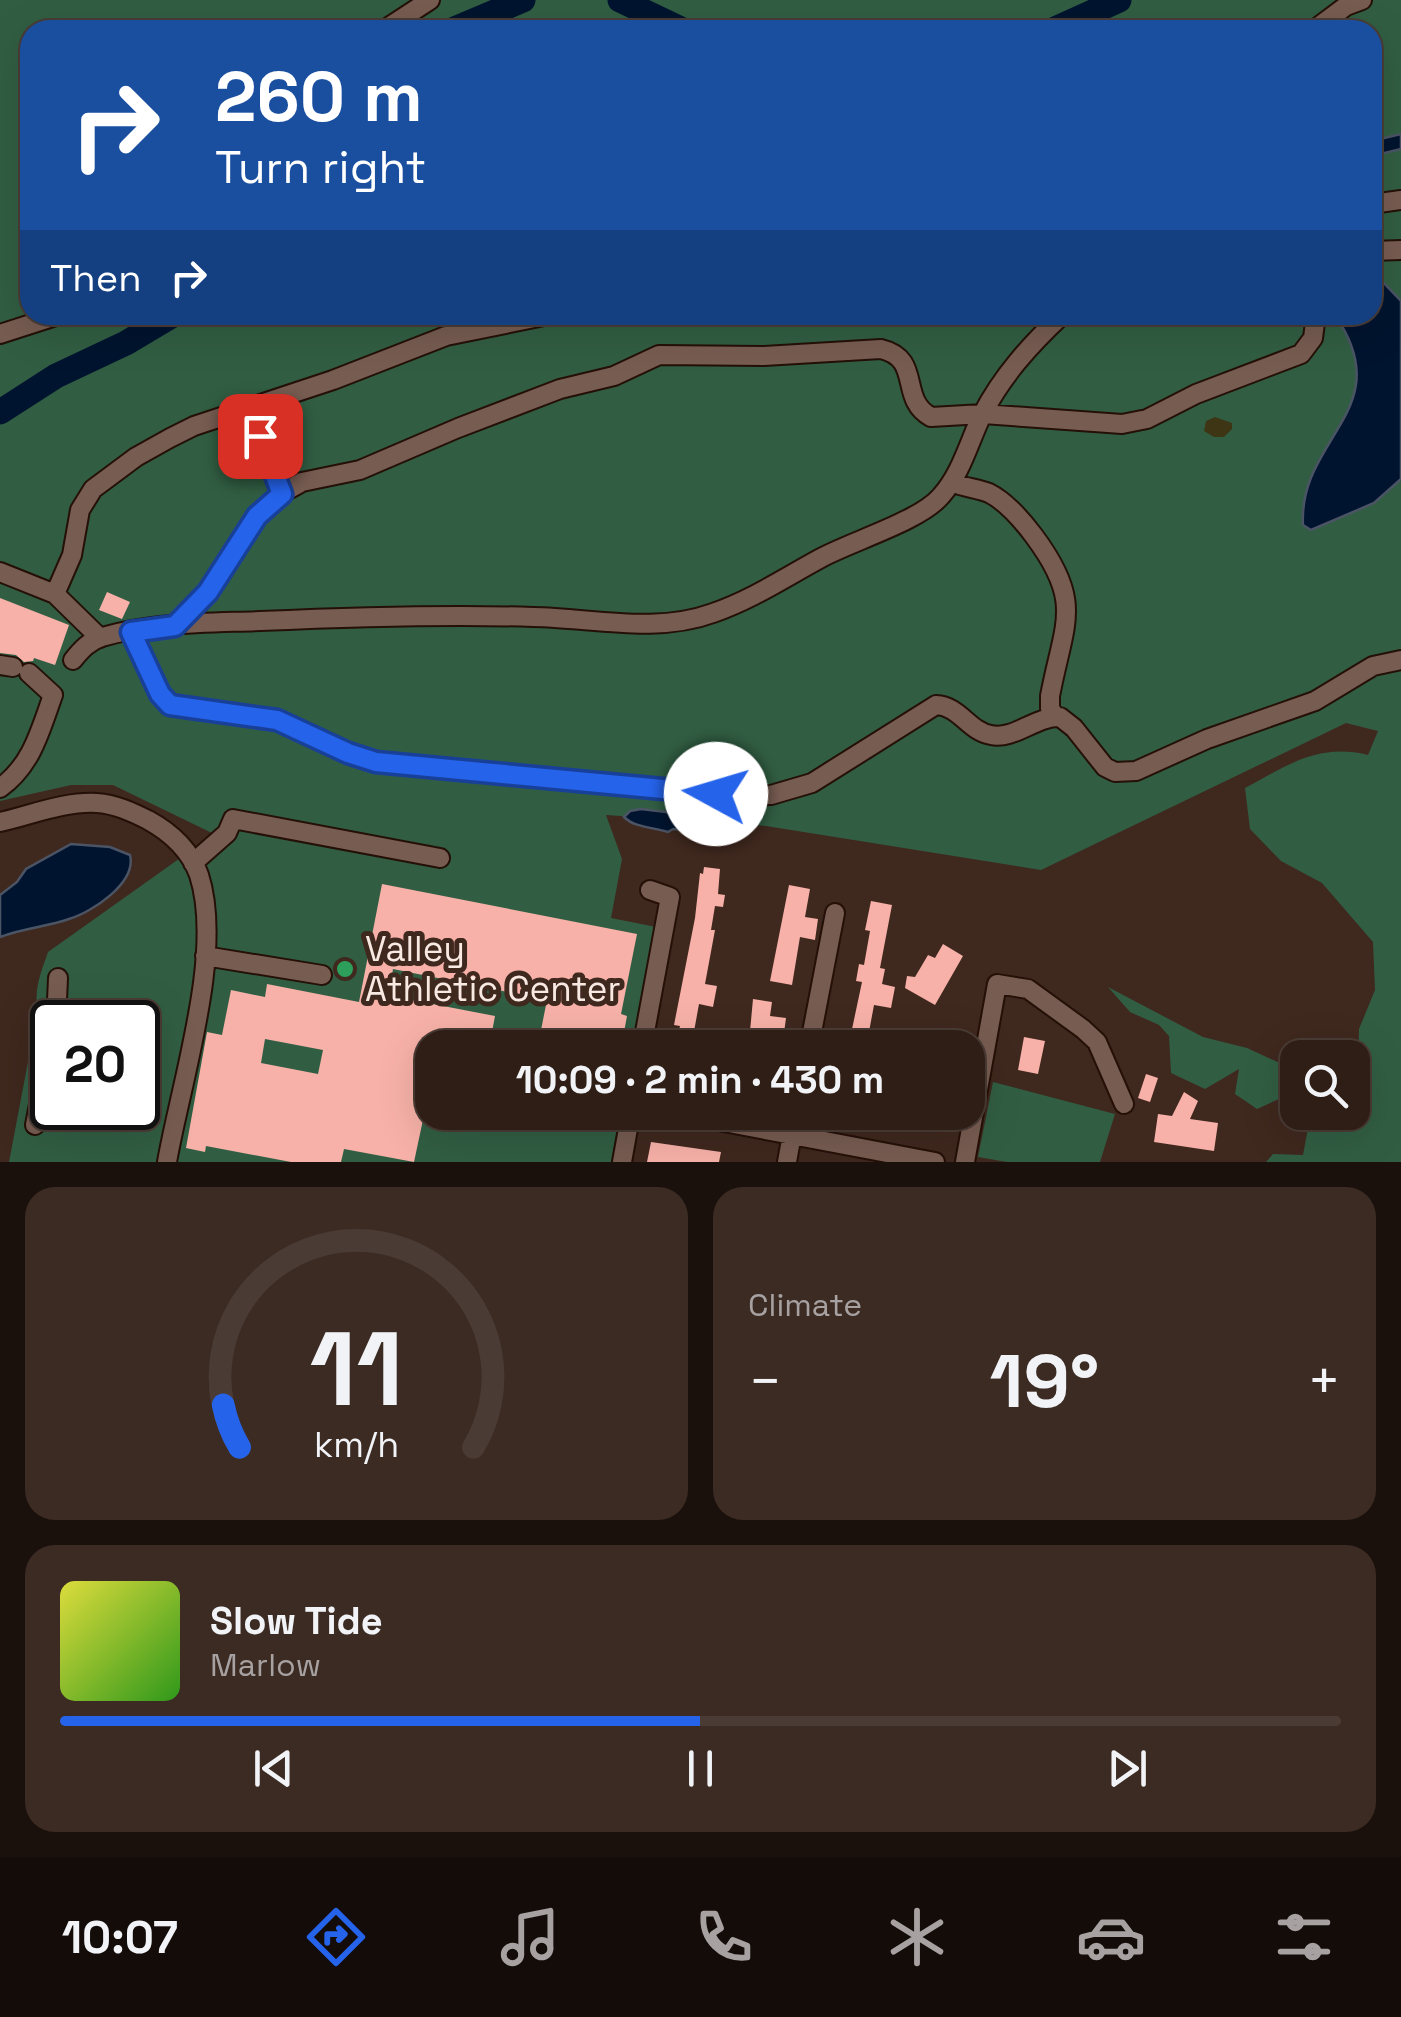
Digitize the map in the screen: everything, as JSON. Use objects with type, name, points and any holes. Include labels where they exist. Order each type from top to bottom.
[{"type":"street","points":[[399,20],[430,0]]},
{"type":"street","points":[[1327,20],[1362,0]]},
{"type":"street","points":[[0,334],[28,325]]},
{"type":"street","points":[[55,594],[72,556],[80,510],[93,489],[136,457],[170,438],[446,336],[499,325]]},
{"type":"street","points":[[73,660],[100,638],[175,626],[420,615],[682,624],[748,600],[818,560],[909,518],[940,498],[1012,366],[1052,325]]},
{"type":"street","points":[[175,626],[208,592],[257,516],[282,494],[312,478],[360,470],[546,394],[614,376],[666,354],[712,358],[881,350],[902,360],[914,402],[927,416],[983,414],[1122,424],[1147,420],[1196,394],[1300,354],[1310,344],[1314,325]]},
{"type":"street","points":[[250,408],[282,494]]},
{"type":"street","points":[[952,482],[988,493],[1010,508],[1048,554],[1061,577],[1068,608],[1050,708],[1072,726],[1105,767],[1115,772],[1126,772],[1207,738],[1315,701],[1372,666],[1401,660]]},
{"type":"street","points":[[0,572],[55,594],[100,638]]},
{"type":"street","points":[[131,632],[160,694],[178,708],[277,720],[376,762],[545,778],[771,795],[826,775],[932,706],[949,707],[976,729],[994,736],[1056,716]]},
{"type":"street","points":[[0,788],[31,756],[54,695],[14,668]]},
{"type":"street","points":[[0,822],[72,805],[110,805],[159,826],[175,838],[193,863],[202,890],[205,956],[166,1162]]},
{"type":"street","points":[[193,863],[227,833],[233,819],[440,858]]},
{"type":"street","points":[[645,1030],[670,897],[650,890]]},
{"type":"street","points":[[812,1030],[835,913]]},
{"type":"street","points":[[205,956],[322,975]]},
{"type":"street","points":[[57,1000],[58,978]]},
{"type":"street","points":[[965,1162],[998,984],[1028,988],[1084,1029],[1097,1042],[1124,1104]]},
{"type":"street","points":[[622,1162],[628,1130]]},
{"type":"street","points":[[766,1130],[936,1162]]},
{"type":"street","points":[[788,1162],[793,1130]]},
{"type":"green space","points":[[0,0],[1401,0],[1401,1162],[1266,1162],[1273,1154],[1303,1155],[1308,1130],[1370,1130],[1370,1040],[1359,1040],[1359,1029],[1375,990],[1373,942],[1322,883],[1281,861],[1250,829],[1245,788],[1318,754],[1368,755],[1378,731],[1346,723],[1041,870],[766,826],[606,815],[622,859],[611,918],[656,927],[636,1030],[415,1030],[415,1130],[617,1130],[611,1162],[9,1162],[30,1051],[30,1130],[160,1130],[160,1000],[37,1000],[48,952],[214,834],[113,785],[71,785],[0,801]]},
{"type":"green space","points":[[1108,987],[1203,1037],[1247,1048],[1280,1063],[1280,1098],[1257,1109],[1235,1094],[1239,1069],[1205,1089],[1171,1073],[1169,1036],[1159,1025],[1130,1012]]},
{"type":"green space","points":[[993,1082],[1115,1114],[1100,1162],[1007,1162],[978,1157]]},
{"type":"sand","points":[[1215,417],[1232,423],[1224,437],[1204,431],[1206,421]]},
{"type":"water","points":[[1401,134],[1401,149],[1382,154],[1382,139]]},
{"type":"water","points":[[1382,281],[1401,301],[1401,479],[1374,503],[1311,530],[1303,525],[1306,495],[1315,468],[1352,400],[1357,376],[1352,348],[1340,325],[1382,325]]},
{"type":"water","points":[[641,809],[691,815],[695,831],[668,832],[624,817]]},
{"type":"water","points":[[71,844],[110,847],[130,855],[127,876],[111,895],[79,915],[0,937],[0,895],[26,869]]},
{"type":"building","points":[[107,592],[130,602],[122,619],[99,610]]},
{"type":"building","points":[[0,598],[69,625],[55,665],[34,658],[24,662],[16,655],[0,653]]},
{"type":"building","points":[[704,867],[720,869],[718,894],[725,895],[723,907],[715,906],[711,930],[715,930],[705,984],[717,986],[713,1007],[699,1004],[694,1030],[679,1030],[680,1026],[674,1025],[700,873],[703,874]]},
{"type":"building","points":[[382,884],[637,934],[621,1014],[627,1016],[624,1030],[541,1030],[547,1000],[393,969],[391,996],[495,1016],[492,1030],[415,1030],[415,1130],[421,1130],[414,1162],[344,1149],[341,1162],[291,1162],[206,1146],[205,1152],[186,1148],[207,1032],[222,1035],[231,990],[265,997],[267,984],[359,1002]],"holes":[[[265,1039],[323,1050],[318,1074],[261,1063]]]},
{"type":"building","points":[[789,885],[810,889],[805,917],[818,919],[815,940],[800,937],[792,985],[770,981]]},
{"type":"building","points":[[871,901],[892,905],[880,968],[885,969],[882,984],[895,987],[891,1008],[874,1005],[869,1030],[852,1030],[862,982],[856,981],[859,964],[864,965],[870,931],[865,930]]},
{"type":"building","points":[[943,944],[963,956],[935,1005],[905,988],[907,976],[915,977],[928,955],[935,958]]},
{"type":"building","points":[[753,999],[772,1002],[770,1016],[786,1018],[784,1030],[750,1030]]},
{"type":"building","points":[[1024,1037],[1045,1041],[1038,1074],[1018,1070]]},
{"type":"building","points":[[1146,1074],[1158,1078],[1150,1102],[1138,1098]]},
{"type":"building","points":[[1184,1092],[1198,1101],[1190,1119],[1218,1123],[1214,1151],[1154,1142],[1158,1114],[1172,1116]]},
{"type":"building","points":[[651,1142],[721,1152],[719,1162],[647,1162]]},
{"type":"waterway","points":[[476,20],[523,0]]},
{"type":"waterway","points":[[620,0],[662,20]]},
{"type":"waterway","points":[[1075,20],[1119,0]]},
{"type":"waterway","points":[[0,412],[56,376],[156,325]]},
{"type":"place","name":"Valley Athletic Center","points":[[345,969]]},
{"type":"route","points":[[260,436],[282,494],[257,516],[208,592],[175,626],[131,632],[160,694],[170,705],[277,720],[376,762],[716,794]]}]
